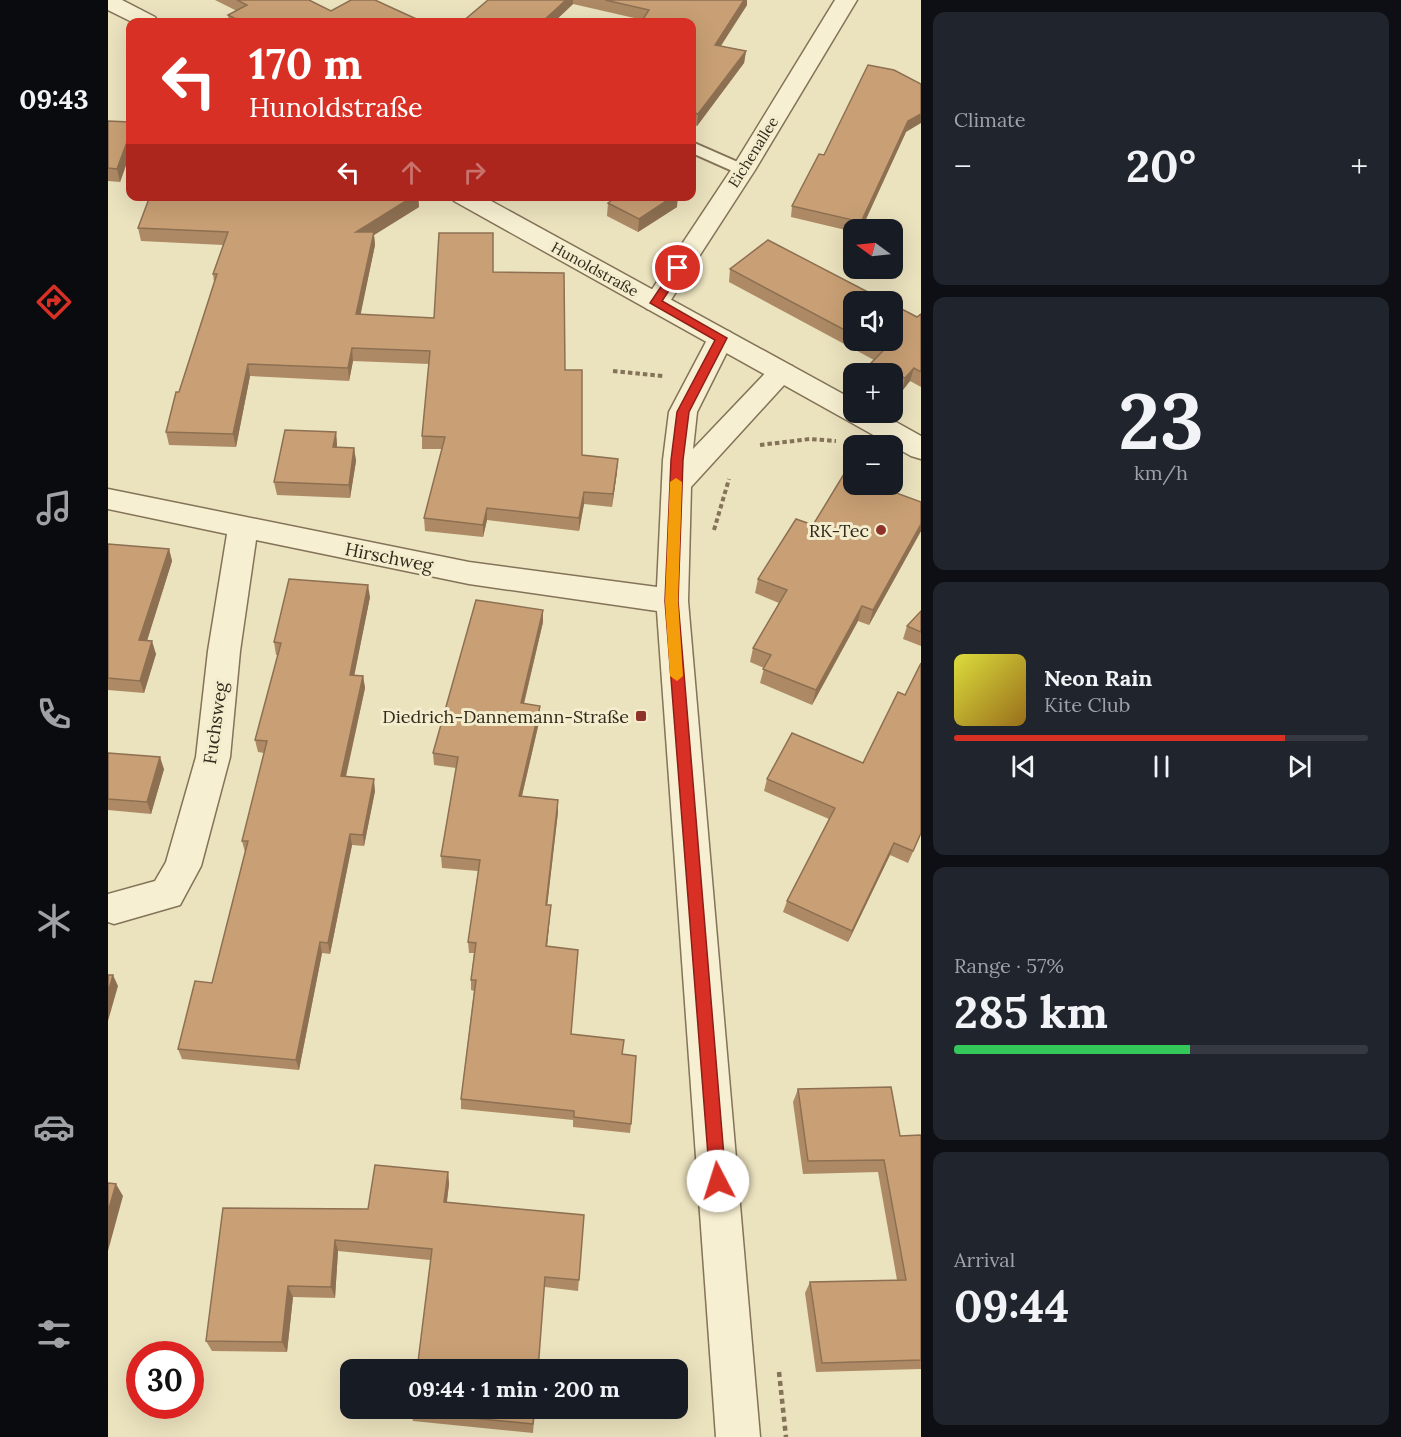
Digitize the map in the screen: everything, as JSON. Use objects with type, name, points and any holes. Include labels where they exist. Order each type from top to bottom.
[{"type":"street","name":"Eichenallee","points":[[656,303],[742,170],[846,0]]},
{"type":"street","points":[[108,1],[140,18]]},
{"type":"street","name":"Hunoldstraße","points":[[472,201],[843,406]]},
{"type":"street","points":[[721,338],[683,412],[676,484],[672,601],[738,1437]]},
{"type":"street","points":[[676,484],[782,372]]},
{"type":"street","name":"Hunoldstraße","points":[[874,423],[921,449]]},
{"type":"street","name":"Hirschweg","points":[[108,499],[469,573],[672,601]]},
{"type":"street","name":"Fuchsweg","points":[[114,908],[166,894],[183,866],[213,757],[224,651],[243,527]]},
{"type":"lane","points":[[696,149],[742,170]]},
{"type":"path","points":[[613,371],[700,379]]},
{"type":"path","points":[[755,446],[810,439],[870,444],[885,429]]},
{"type":"path","points":[[712,537],[731,472]]},
{"type":"path","points":[[779,1367],[786,1437]]},
{"type":"building","points":[[237,0],[309,0],[331,11],[351,0],[375,0],[414,18],[234,18],[228,15],[247,5]]},
{"type":"building","points":[[488,0],[566,0],[546,18],[467,18]]},
{"type":"building","points":[[605,0],[744,0],[715,45],[746,51],[698,114],[696,113],[696,18],[644,18],[649,10]]},
{"type":"building","points":[[868,65],[894,70],[921,84],[921,114],[908,121],[862,219],[848,219],[792,206],[819,154],[824,155]]},
{"type":"building","points":[[108,121],[126,122],[126,145],[117,169],[108,168]]},
{"type":"building","points":[[148,201],[406,201],[356,232],[374,232],[356,314],[434,318],[439,233],[493,233],[493,272],[564,273],[565,370],[582,370],[582,455],[618,459],[613,494],[584,492],[579,518],[487,508],[483,525],[424,518],[445,437],[422,436],[430,351],[352,348],[348,368],[248,364],[233,434],[166,432],[176,392],[179,392],[217,274],[213,274],[228,232],[138,228]]},
{"type":"building","points":[[611,201],[666,201],[639,219],[608,203]]},
{"type":"building","points":[[768,240],[866,291],[843,291],[843,329],[730,269]]},
{"type":"building","points":[[903,310],[917,317],[921,314],[921,372],[914,368],[905,378],[903,377],[903,363],[871,363],[883,351],[903,351]]},
{"type":"building","points":[[285,430],[336,432],[333,447],[354,448],[349,485],[274,482]]},
{"type":"building","points":[[843,476],[843,495],[902,495],[921,502],[921,524],[873,610],[862,606],[816,690],[763,669],[771,655],[753,648],[787,590],[758,579],[796,519],[813,525]]},
{"type":"building","points":[[108,544],[169,549],[139,640],[152,641],[140,681],[108,678]]},
{"type":"building","points":[[289,579],[368,585],[350,675],[363,676],[341,776],[374,779],[363,835],[350,834],[328,943],[320,942],[296,1060],[178,1049],[195,981],[212,983],[248,841],[242,841],[267,741],[255,740],[281,643],[274,642]]},
{"type":"building","points":[[476,600],[543,610],[521,703],[540,706],[519,796],[558,800],[546,905],[551,905],[546,946],[578,950],[571,1034],[624,1040],[622,1054],[636,1056],[631,1124],[574,1117],[574,1111],[461,1099],[476,980],[471,980],[476,943],[468,942],[480,860],[441,856],[458,757],[433,753]]},
{"type":"building","points":[[921,611],[921,632],[907,626]]},
{"type":"building","points":[[921,663],[921,833],[913,851],[894,843],[852,931],[787,901],[835,808],[767,779],[792,733],[863,763],[898,692],[905,695]]},
{"type":"building","points":[[108,753],[160,757],[147,802],[108,799]]},
{"type":"building","points":[[108,975],[113,975],[108,993]]},
{"type":"building","points":[[891,1087],[900,1136],[921,1135],[921,1360],[822,1363],[810,1282],[906,1280],[884,1160],[808,1161],[798,1089]]},
{"type":"building","points":[[375,1165],[448,1172],[444,1202],[584,1215],[579,1280],[545,1277],[539,1359],[418,1359],[432,1249],[335,1240],[331,1287],[288,1286],[282,1342],[206,1341],[223,1208],[368,1209]]},
{"type":"building","points":[[108,1183],[116,1184],[108,1212]]},
{"type":"building","points":[[482,1419],[534,1419],[533,1424]]},
{"type":"slow traffic","points":[[676,482],[672,601],[677,676]]},
{"type":"place","name":"RK-Tec","points":[[881,530]]},
{"type":"place","name":"Diedrich-Dannemann-Straße","points":[[641,716]]},
{"type":"route","points":[[678,268],[656,303],[721,338],[683,412],[677,460],[672,601],[718,1181]]}]
